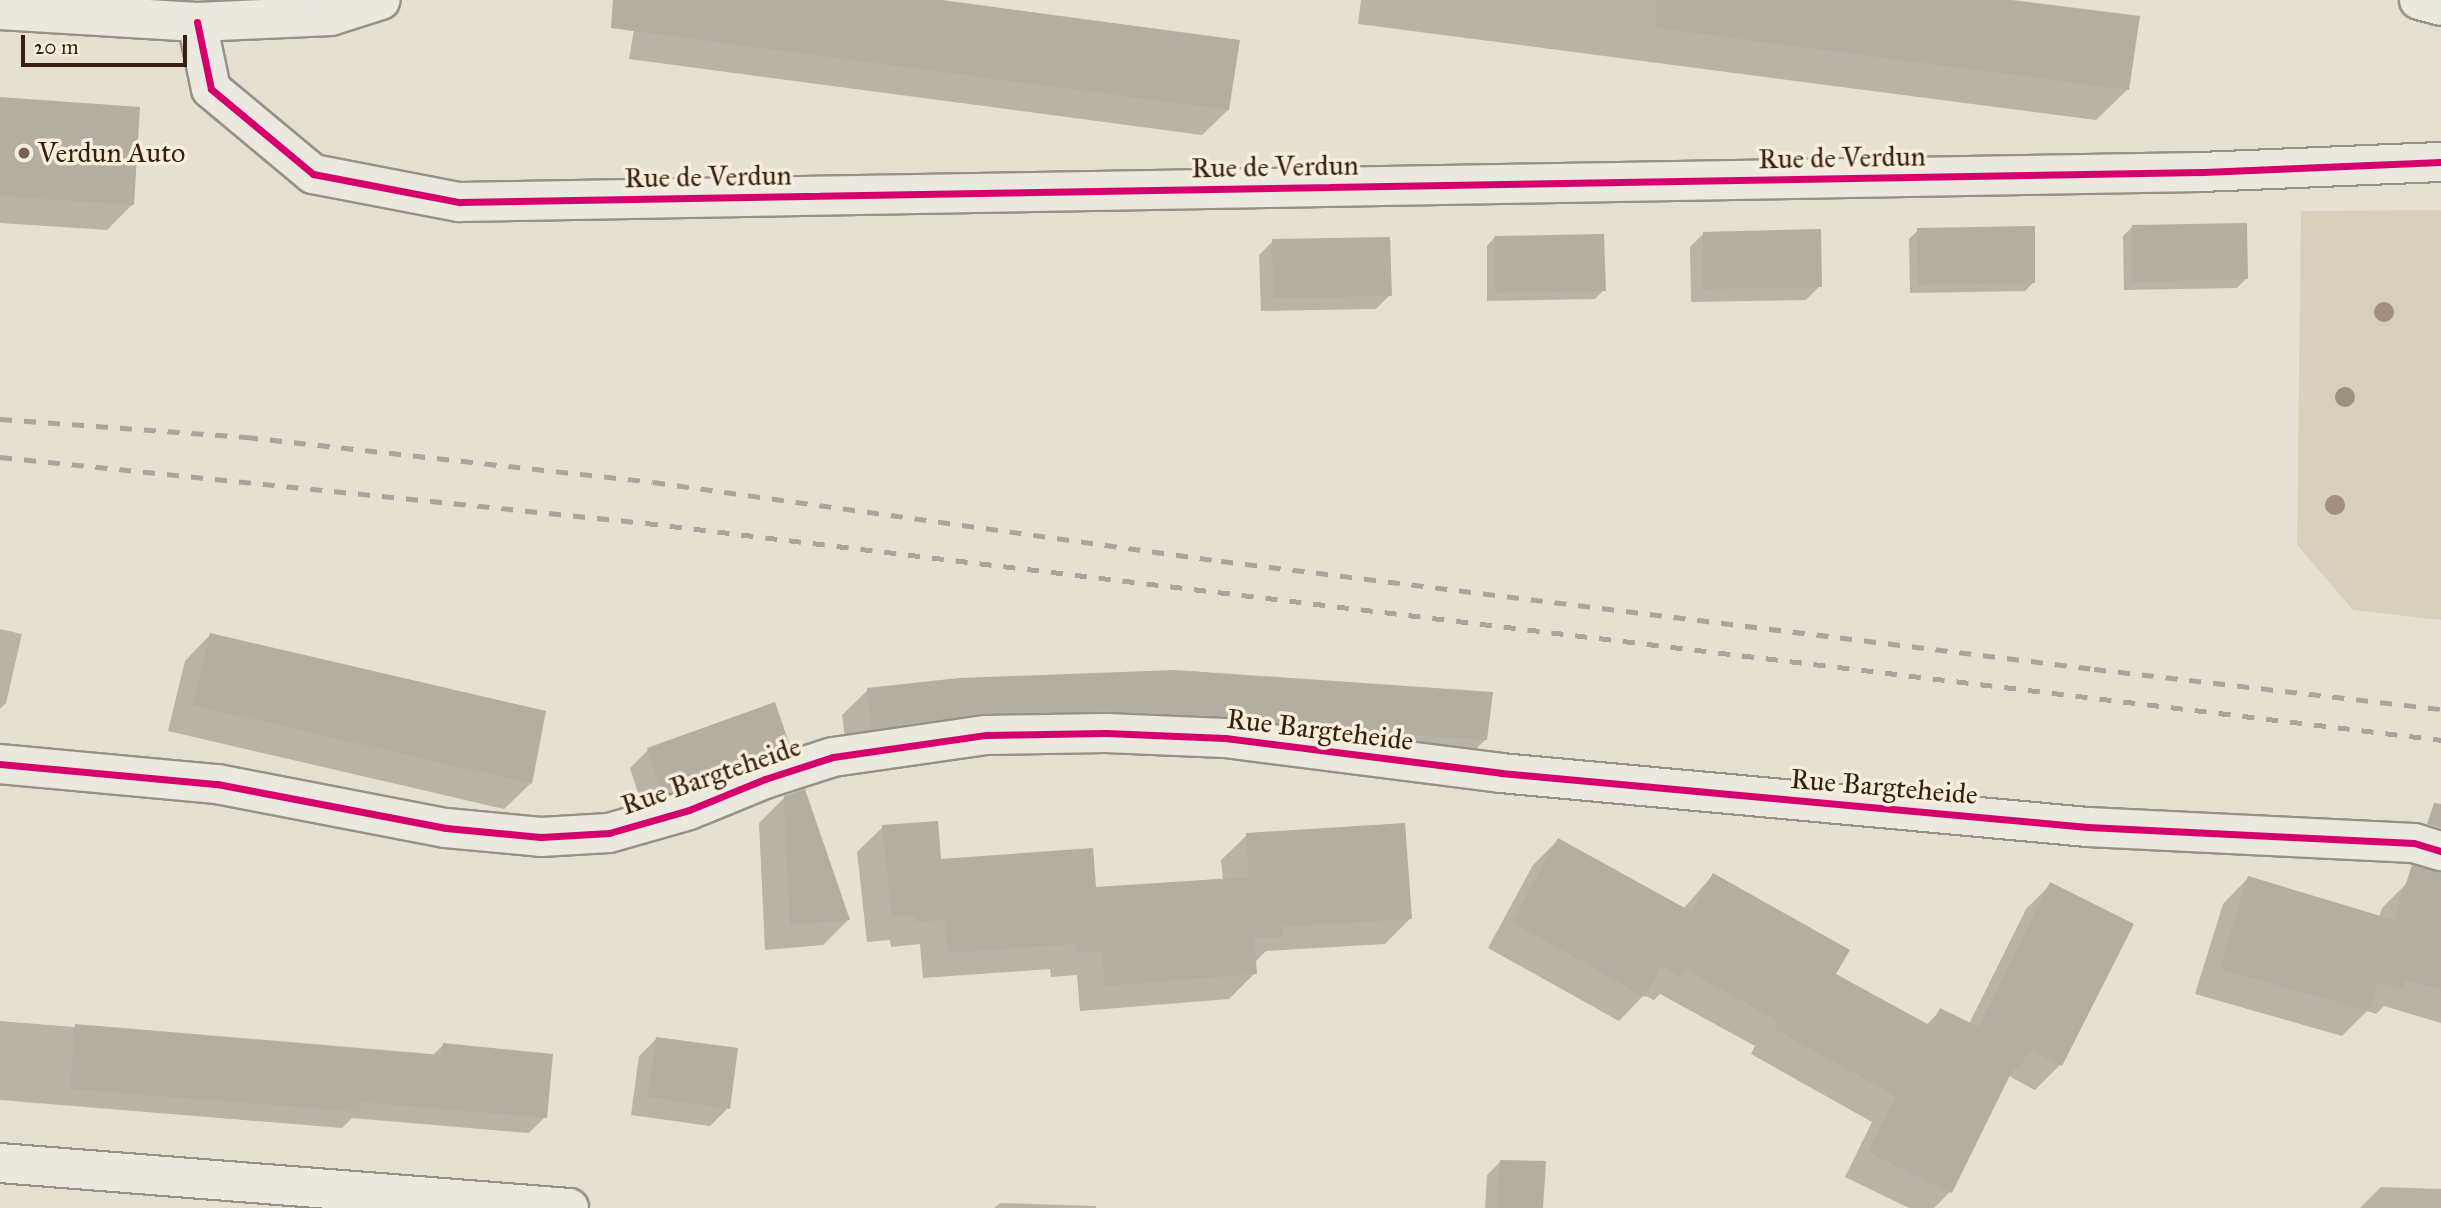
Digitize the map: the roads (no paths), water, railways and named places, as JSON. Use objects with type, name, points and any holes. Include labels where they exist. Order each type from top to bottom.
[{"type":"street","points":[[0,10],[197,22],[331,16],[381,0]]},
{"type":"street","points":[[2419,0],[2441,6]]},
{"type":"street","name":"Rue de Verdun","points":[[197,22],[211,89],[313,174],[459,202],[2201,173],[2441,162]]},
{"type":"street","name":"Rue Bargteheide","points":[[0,764],[218,784],[446,828],[541,837],[609,833],[689,810],[765,779],[833,757],[986,735],[1106,733],[1225,738],[1501,773],[2088,827],[2414,842],[2441,851]]},
{"type":"street","points":[[0,1163],[569,1208]]},
{"type":"railway","points":[[0,419],[246,437],[653,482],[1221,561],[2441,709]]},
{"type":"railway","points":[[0,457],[646,523],[2441,740]]},
{"type":"place","name":"Verdun Auto","points":[[24,153]]}]
